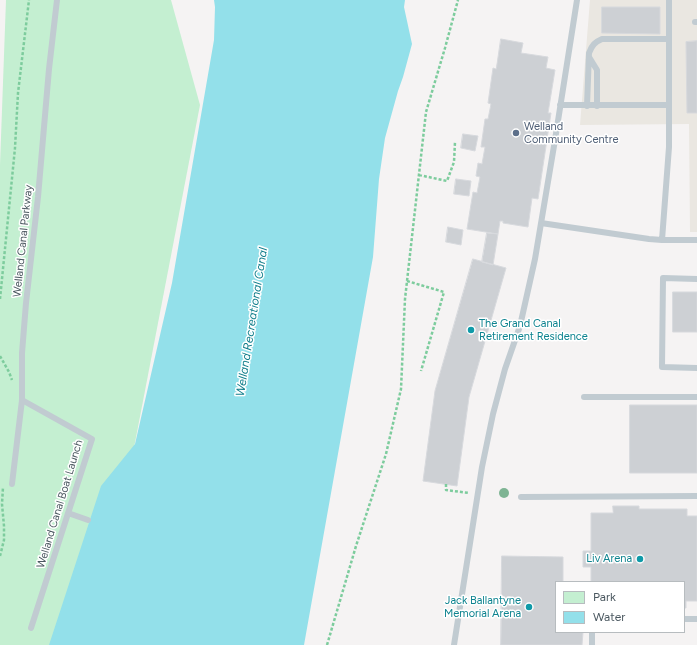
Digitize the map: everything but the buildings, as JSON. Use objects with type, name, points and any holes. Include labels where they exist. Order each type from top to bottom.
[{"type":"lane","name":"Welland Canal Parkway","points":[[12,484],[22,400],[22,354],[26,303],[57,0]]},
{"type":"lane","points":[[454,645],[478,494],[493,414],[505,369],[520,326],[535,259],[577,0]]},
{"type":"lane","points":[[662,240],[669,147],[669,0]]},
{"type":"lane","points":[[587,106],[589,53],[591,47],[596,42],[602,38],[669,39]]},
{"type":"lane","points":[[589,57],[597,70],[597,106]]},
{"type":"lane","points":[[560,105],[669,106]]},
{"type":"lane","points":[[541,223],[662,240],[697,240]]},
{"type":"lane","points":[[697,278],[663,278],[662,360],[662,368],[697,368]]},
{"type":"lane","points":[[584,397],[697,397]]},
{"type":"lane","name":"Welland Canal Boat Launch","points":[[22,400],[92,439],[31,628]]},
{"type":"lane","points":[[521,497],[697,496]]},
{"type":"lane","points":[[68,514],[88,520]]},
{"type":"lane","points":[[685,619],[697,619]]},
{"type":"lane","points":[[592,633],[592,645]]},
{"type":"path","points":[[0,299],[16,142],[18,93],[29,0]]},
{"type":"path","points":[[327,645],[356,546],[386,454],[401,389],[405,299],[426,112],[446,48],[458,0]]},
{"type":"path","points":[[419,175],[447,181],[454,162],[455,142]]},
{"type":"path","points":[[407,281],[444,292],[421,371]]},
{"type":"path","points":[[446,484],[446,490],[478,494]]},
{"type":"path","points":[[0,556],[4,540]]},
{"type":"shaded area","points":[[590,0],[697,0],[697,232],[690,232],[689,124],[580,125]]},
{"type":"green space","points":[[6,0],[171,0],[200,105],[96,645],[0,645],[0,165]]},
{"type":"water","name":"Welland Recreational Canal","points":[[214,0],[405,0],[404,7],[412,44],[385,138],[379,179],[373,257],[304,645],[49,645],[101,486],[135,444],[172,283],[214,40]]},
{"type":"place","name":"Welland Community Centre","points":[[516,133]]},
{"type":"place","name":"The Grand Canal Retirement Residence","points":[[471,330]]},
{"type":"place","name":"Liv Arena","points":[[640,559]]},
{"type":"place","name":"Jack Ballantyne Memorial Arena","points":[[529,607]]}]
